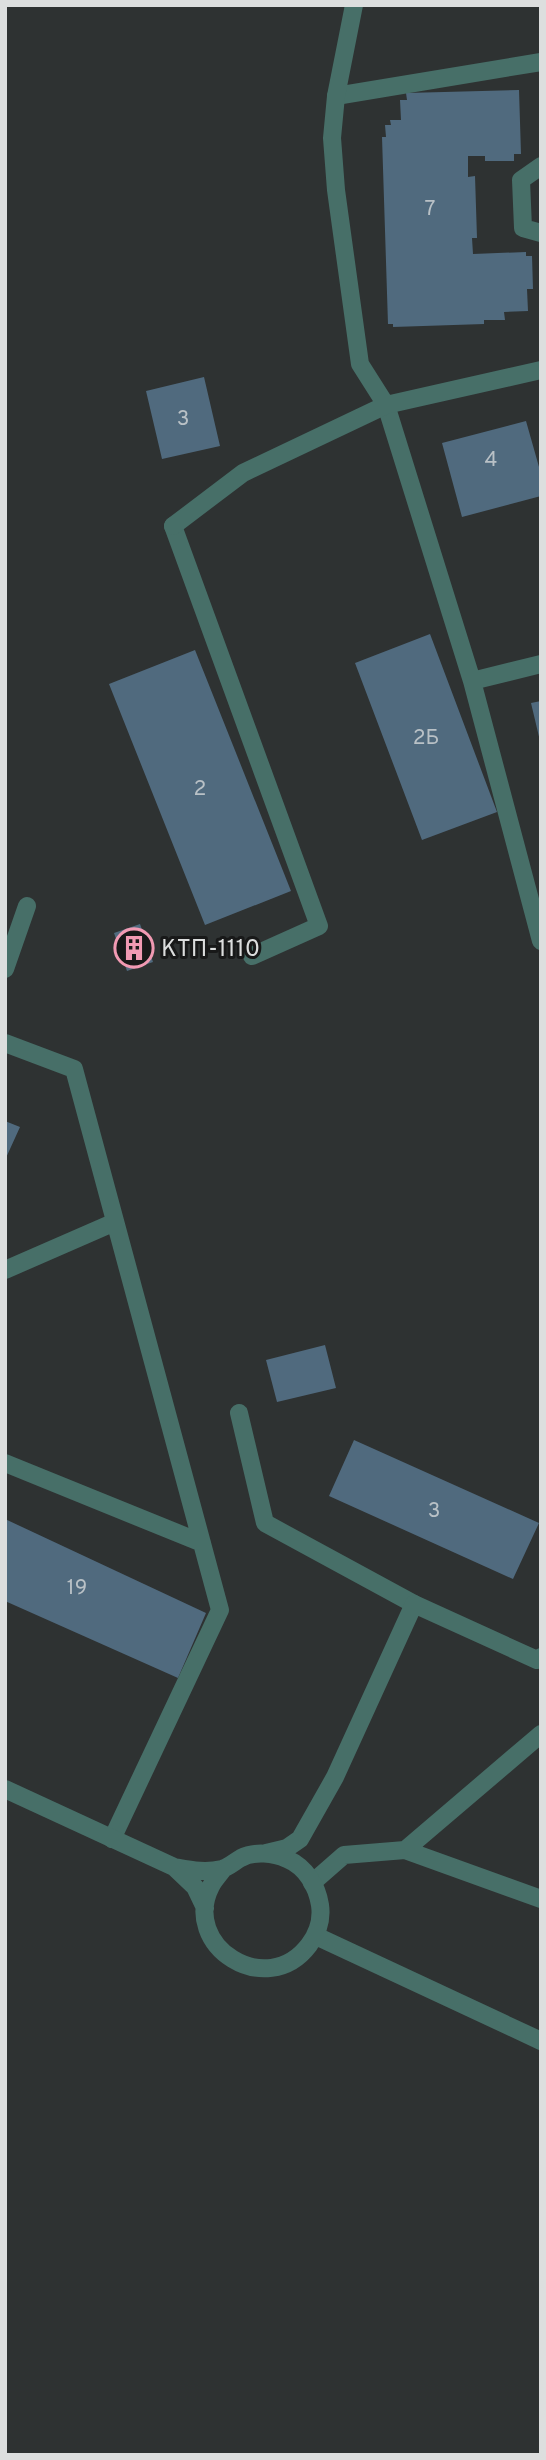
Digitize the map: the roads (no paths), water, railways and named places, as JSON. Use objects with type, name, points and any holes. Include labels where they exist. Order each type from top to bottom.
[{"type":"street","points":[[354,5],[335,96],[332,138],[336,190],[360,364],[386,405],[472,681],[541,941]]},
{"type":"street","points":[[335,96],[541,62]]},
{"type":"street","points":[[541,166],[521,180],[523,228],[541,233]]},
{"type":"street","points":[[252,956],[318,926],[173,526],[243,473],[386,405],[541,370]]},
{"type":"street","points":[[472,681],[541,664]]},
{"type":"street","points":[[5,969],[27,906]]},
{"type":"street","points":[[5,1043],[74,1069],[220,1610],[112,1839]]},
{"type":"street","points":[[5,1270],[115,1222]]},
{"type":"street","points":[[239,1413],[265,1523],[414,1604],[537,1660],[541,1657]]},
{"type":"street","points":[[5,1463],[202,1543]]},
{"type":"street","points":[[5,1788],[174,1867],[201,1872],[224,1868],[243,1857],[287,1848],[300,1839],[335,1777],[414,1604]]},
{"type":"street","points":[[405,1850],[541,1734]]},
{"type":"street","points":[[174,1867],[195,1887],[205,1908],[208,1931],[220,1950],[238,1964],[260,1969],[283,1966],[302,1954],[316,1936],[321,1914],[318,1892],[309,1878],[301,1855],[300,1839]]},
{"type":"street","points":[[309,1878],[344,1855],[405,1850],[541,1899]]},
{"type":"street","points":[[266,1853],[288,1859],[309,1878]]},
{"type":"street","points":[[205,1908],[211,1886],[224,1868]]},
{"type":"street","points":[[316,1936],[541,2040]]},
{"type":"place","name":"КТП-1110","points":[[134,948]]}]
